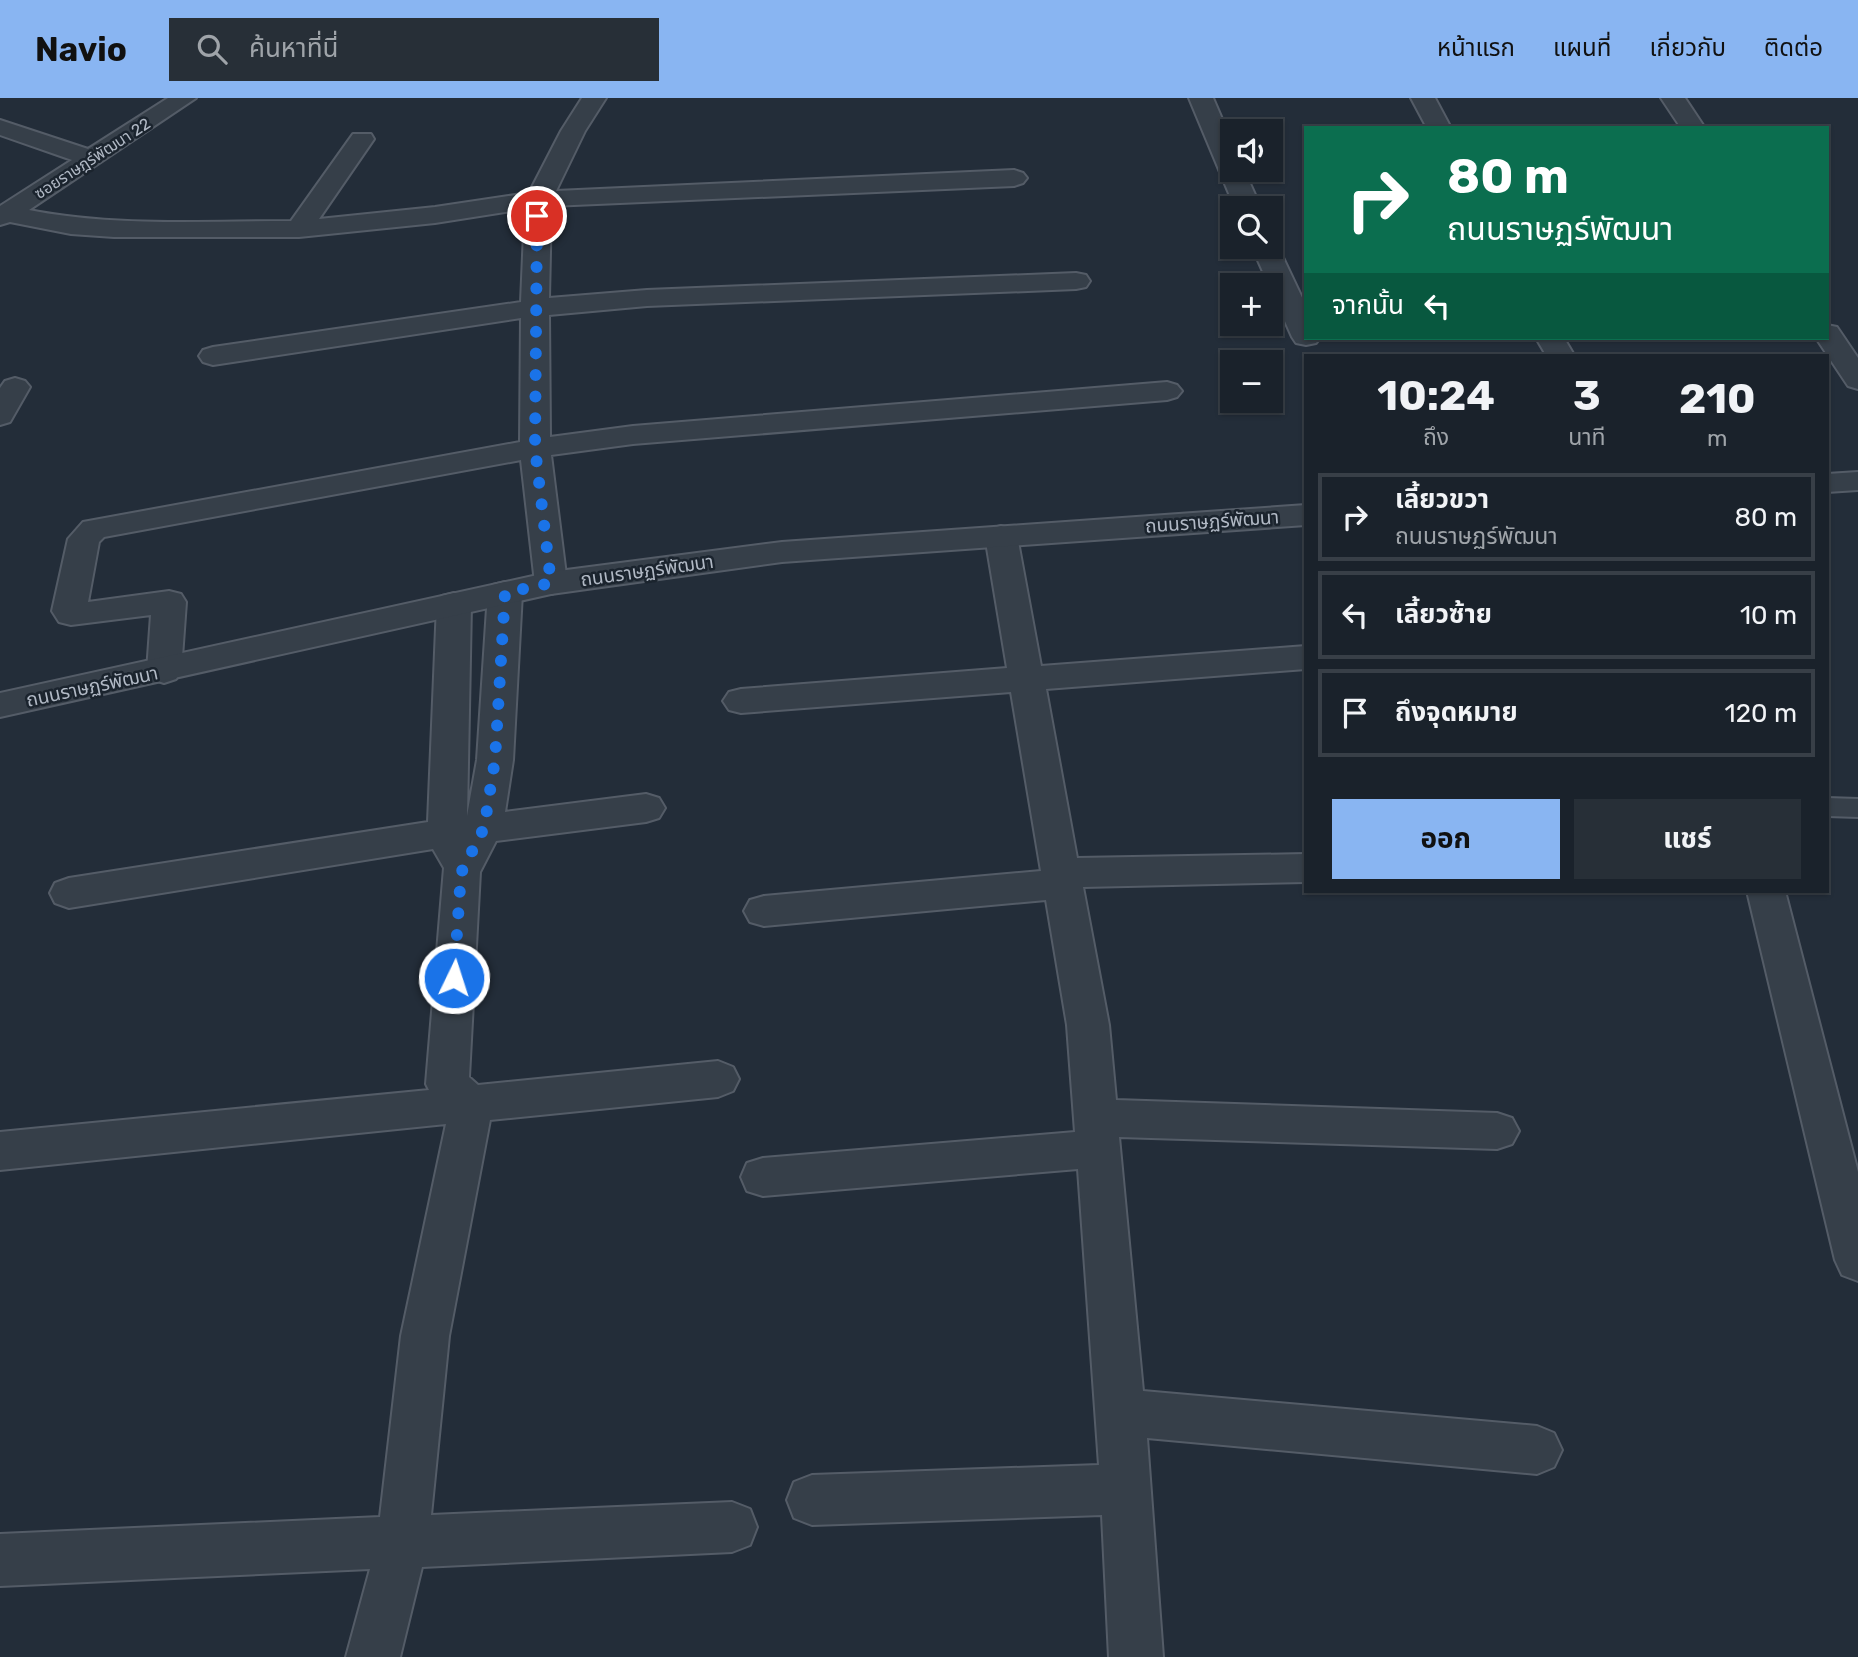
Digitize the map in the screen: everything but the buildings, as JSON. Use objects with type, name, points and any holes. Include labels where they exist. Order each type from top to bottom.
[{"type":"street","name":"ซอยราษฎร์พัฒนา 22","points":[[3,215],[184,98]]},
{"type":"street","points":[[551,583],[535,448],[535,233],[539,199],[573,131],[594,98]]},
{"type":"street","points":[[1201,98],[1243,196]]},
{"type":"street","points":[[1423,98],[1438,126]]},
{"type":"street","points":[[1673,98],[1692,126]]},
{"type":"street","points":[[0,127],[91,158]]},
{"type":"street","points":[[299,229],[362,139]]},
{"type":"street","points":[[3,215],[71,226],[114,229],[299,229],[435,215],[539,199],[1014,178]]},
{"type":"street","points":[[1270,259],[1304,333]]},
{"type":"street","points":[[213,356],[535,308],[709,295],[1076,281]]},
{"type":"street","points":[[1829,336],[1858,380]]},
{"type":"street","points":[[0,416],[15,387]]},
{"type":"street","points":[[164,671],[169,602],[78,614],[69,611],[85,539],[90,531],[535,448],[723,425],[1167,391]]},
{"type":"street","points":[[1829,483],[1858,481]]},
{"type":"street","name":"ถนนราษฏร์พัฒนา","points":[[0,705],[164,671],[551,583],[782,552],[1304,515]]},
{"type":"street","points":[[1002,536],[1088,1025],[1121,1412],[1136,1657]]},
{"type":"street","points":[[484,828],[495,760],[505,593]]},
{"type":"street","points":[[373,1657],[403,1541],[425,1336],[459,1095],[453,853],[453,604]]},
{"type":"street","points":[[741,701],[1304,657]]},
{"type":"street","points":[[69,893],[453,853],[484,828],[646,808]]},
{"type":"street","points":[[764,911],[1063,878],[1304,868]]},
{"type":"street","points":[[1766,893],[1858,1260]]},
{"type":"street","points":[[0,1151],[459,1095],[611,1068]]},
{"type":"street","points":[[0,1124],[718,1079]]},
{"type":"street","points":[[763,1177],[1097,1134],[1497,1131]]},
{"type":"street","points":[[1121,1412],[1536,1450]]},
{"type":"street","points":[[812,1500],[1125,1489]]},
{"type":"street","points":[[0,1560],[732,1527]]},
{"type":"lane","points":[[1829,807],[1858,808]]},
{"type":"route","points":[[454,978],[461,873],[484,828],[495,760],[505,593],[551,583],[535,448],[537,216]]}]
